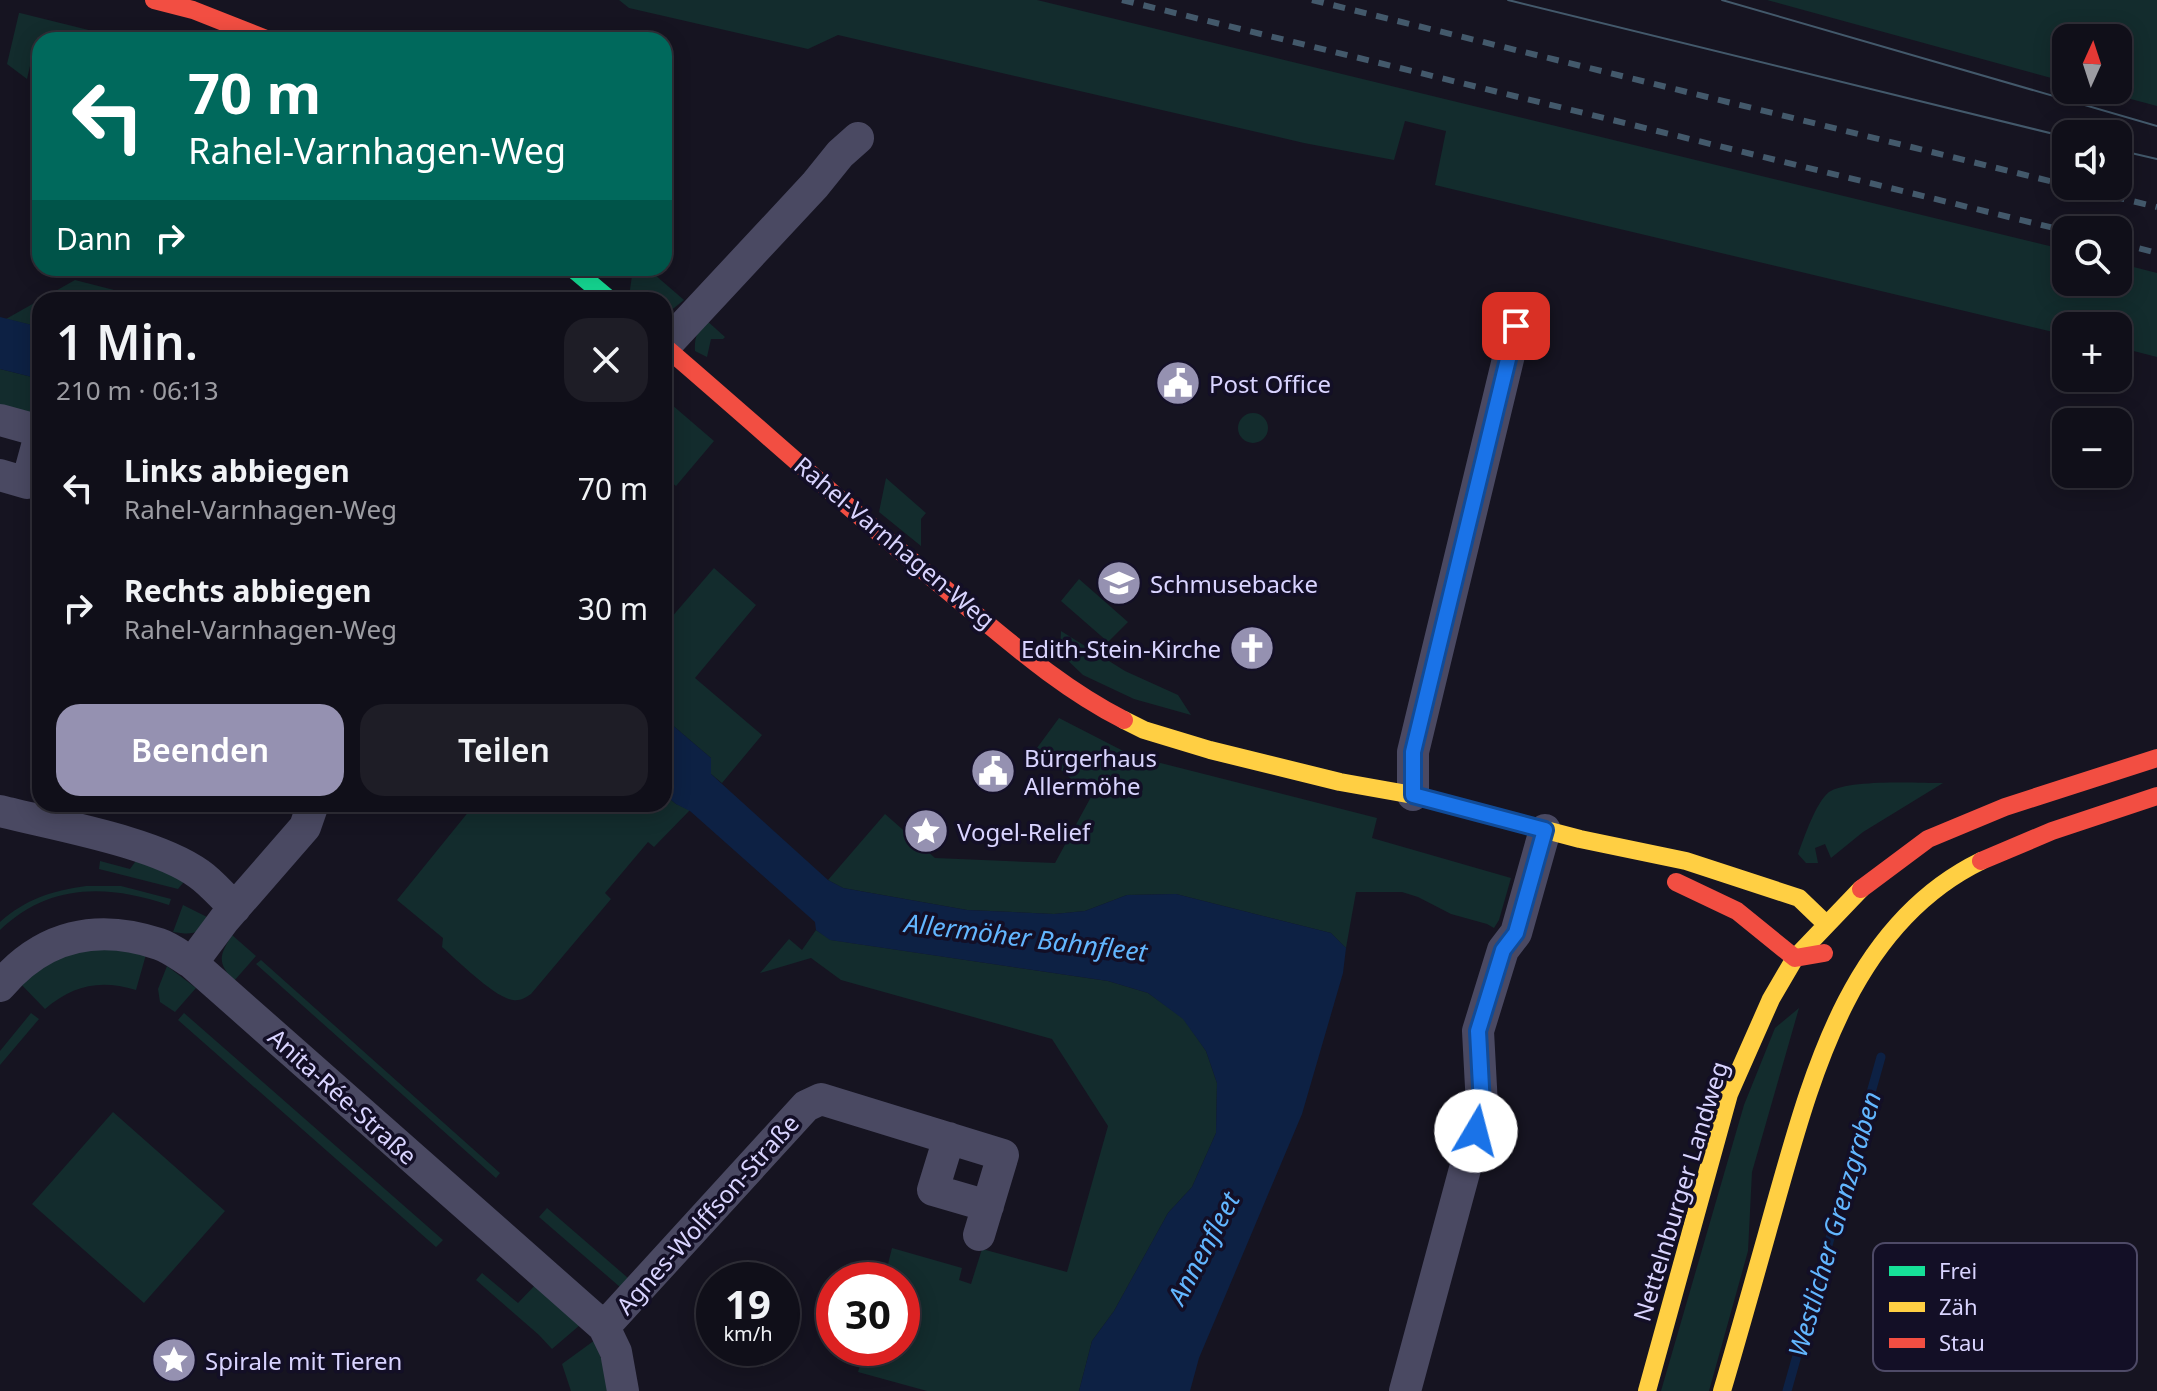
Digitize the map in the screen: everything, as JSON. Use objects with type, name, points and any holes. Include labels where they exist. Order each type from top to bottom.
[{"type":"street","points":[[154,0],[193,10],[249,32]]},
{"type":"street","name":"Rahel-Varnhagen-Weg","points":[[672,337],[858,138]]},
{"type":"street","points":[[582,276],[600,292]]},
{"type":"street","points":[[1413,795],[1413,752],[1516,326]]},
{"type":"street","name":"Rahel-Varnhagen-Weg","points":[[672,353],[933,579],[1058,681],[1091,703],[1144,730],[1210,750],[1340,782],[1413,795],[1580,839],[1686,861],[1799,898],[1825,923]]},
{"type":"street","points":[[0,420],[32,430]]},
{"type":"street","points":[[12,480],[32,446]]},
{"type":"street","name":"Nettelnburger Landweg","points":[[1647,1391],[1729,1094],[1771,999],[1795,958],[1858,891],[1928,839],[2005,807],[2157,758]]},
{"type":"street","points":[[1722,1391],[1815,1071],[1846,995],[1882,945],[1925,898],[1994,853],[2157,796]]},
{"type":"street","points":[[0,811],[168,857],[199,873],[235,908]]},
{"type":"street","points":[[192,963],[305,827],[310,812]]},
{"type":"street","points":[[1405,1391],[1482,1106],[1478,1031],[1503,950],[1516,933],[1545,830]]},
{"type":"street","name":"Rahel-Varnhagen-Weg","points":[[1580,839],[1737,911],[1795,958]]},
{"type":"street","points":[[1825,923],[1831,956]]},
{"type":"street","name":"Anita-Rée-Straße","points":[[0,986],[13,970],[41,948],[75,935],[116,935],[161,945],[192,963],[604,1327],[616,1352],[623,1391]]},
{"type":"street","points":[[1795,958],[1831,956],[1882,945]]},
{"type":"street","points":[[1814,1029],[1815,1071]]},
{"type":"street","name":"Agnes-Wolffson-Straße","points":[[604,1327],[806,1106],[821,1099],[949,1138],[1000,1183],[933,1190],[931,1169],[949,1138]]},
{"type":"green space","points":[[619,0],[1037,0],[2052,247],[2052,296],[2132,296],[2132,267],[2157,273],[2157,357],[2132,351],[2132,312],[2052,312],[2052,332],[1435,185],[1446,131],[1405,121],[1394,160],[1304,143],[838,35],[808,49],[629,8]]},
{"type":"green space","points":[[1767,0],[2157,0],[2157,106],[2132,99],[2132,24],[2052,24],[2052,78]]},
{"type":"green space","points":[[19,13],[96,32],[32,32],[32,57],[27,79],[7,64]]},
{"type":"green space","points":[[632,276],[656,276],[684,300],[672,310],[672,292],[630,292]]},
{"type":"green space","points":[[75,280],[122,292],[54,292]]},
{"type":"green space","points":[[32,304],[32,325],[6,319]]},
{"type":"green space","points":[[706,320],[725,337],[711,339],[707,357],[695,351],[697,334]]},
{"type":"green space","points":[[0,369],[32,377],[32,422],[0,414]]},
{"type":"green space","points":[[672,405],[714,441],[676,486],[672,483]]},
{"type":"green space","points":[[1253,413],[1264,417],[1268,428],[1264,439],[1253,443],[1242,439],[1238,428],[1242,417]]},
{"type":"green space","points":[[886,478],[926,513],[921,519],[921,546],[879,512]]},
{"type":"green space","points":[[714,568],[756,605],[695,678],[762,735],[722,783],[711,774],[711,758],[672,725],[672,617]]},
{"type":"green space","points":[[1079,579],[1128,622],[1108,642],[1061,601]]},
{"type":"green space","points":[[1061,631],[1125,671],[1178,695],[1191,715],[1134,699],[1083,675],[1060,653]]},
{"type":"green space","points":[[1059,718],[1133,756],[1377,818],[1372,838],[1511,878],[1499,920],[1494,928],[1451,914],[1402,892],[1356,892],[1346,948],[1331,933],[1176,894],[1127,895],[1085,911],[1054,914],[967,910],[843,888],[828,880],[885,814],[935,858],[1055,863],[1091,797],[1037,748]]},
{"type":"green space","points":[[1867,783],[1943,783],[1863,832],[1831,858],[1825,844],[1815,848],[1818,863],[1806,863],[1798,854],[1815,812],[1829,792]]},
{"type":"green space","points":[[672,801],[690,810],[654,847],[648,842],[605,893],[611,899],[531,994],[522,999],[505,998],[487,986],[442,947],[443,938],[397,900],[468,812],[672,812]]},
{"type":"green space","points":[[138,858],[187,878],[178,889],[99,869],[100,861],[130,869]]},
{"type":"green space","points":[[121,886],[171,899],[169,905],[123,893],[80,892],[38,903],[0,930],[0,922],[29,902],[61,890]]},
{"type":"green space","points":[[183,905],[209,918],[198,931],[173,932]]},
{"type":"green space","points":[[816,930],[831,940],[1108,981],[1148,993],[1183,1018],[1206,1051],[1217,1083],[1216,1133],[1192,1187],[1168,1213],[1114,1311],[1092,1341],[1079,1391],[927,1391],[858,1372],[860,1366],[920,1366],[920,1262],[888,1262],[892,1248],[962,1268],[959,1280],[971,1284],[982,1249],[1067,1272],[1108,1126],[1052,1039],[841,980],[811,958],[760,973],[789,939],[802,950]]},
{"type":"green space","points":[[232,935],[256,956],[234,981],[222,964],[224,948]]},
{"type":"green space","points":[[77,942],[147,951],[136,990],[111,985],[88,986],[66,994],[45,1009],[16,979]]},
{"type":"green space","points":[[261,960],[500,1173],[496,1178],[256,964]]},
{"type":"green space","points":[[167,966],[196,988],[175,1012],[160,1002],[158,989]]},
{"type":"green space","points":[[1799,1008],[1752,1172],[1748,1251],[1709,1391],[1661,1391],[1744,1105],[1775,1028]]},
{"type":"green space","points":[[31,1013],[39,1019],[0,1065],[0,1051]]},
{"type":"green space","points":[[184,1013],[443,1240],[436,1247],[178,1020]]},
{"type":"green space","points":[[113,1112],[225,1211],[144,1303],[32,1204]]},
{"type":"green space","points":[[547,1208],[628,1278],[620,1287],[539,1217]]},
{"type":"green space","points":[[482,1273],[518,1303],[539,1281],[580,1325],[552,1349],[476,1280]]},
{"type":"green space","points":[[595,1340],[608,1379],[608,1391],[571,1391],[562,1364]]},
{"type":"water","points":[[0,317],[32,325],[32,377],[0,369]]},
{"type":"water","points":[[672,725],[711,758],[711,774],[828,880],[843,888],[967,910],[1054,914],[1085,911],[1127,895],[1176,894],[1331,933],[1346,948],[1343,973],[1302,1114],[1199,1358],[1190,1391],[1079,1391],[1092,1341],[1114,1311],[1168,1213],[1192,1187],[1216,1133],[1217,1083],[1206,1051],[1183,1019],[1148,993],[1108,981],[830,940],[816,930],[815,922],[690,811],[672,801]]},
{"type":"waterway","name":"Westlicher Grenzgraben","points":[[1787,1391],[1881,1057]]},
{"type":"tram line","points":[[1508,0],[2052,134]]},
{"type":"tram line","points":[[1722,0],[2157,126]]},
{"type":"tram line","points":[[2132,153],[2157,159]]},
{"type":"railway","points":[[1122,0],[2052,228]]},
{"type":"railway","points":[[1312,0],[2052,182]]},
{"type":"railway","points":[[2128,200],[2157,207]]},
{"type":"railway","points":[[2132,247],[2157,253]]},
{"type":"traffic: fast","points":[[582,276],[600,292]]},
{"type":"traffic: slow","points":[[1124,720],[1144,730],[1210,750],[1340,782],[1413,795],[1580,839],[1686,861],[1799,898],[1825,923]]},
{"type":"traffic: slow","points":[[1722,1391],[1806,1101],[1823,1052],[1844,1006],[1869,962],[1900,922],[1937,888],[1981,861]]},
{"type":"traffic: slow","points":[[1647,1391],[1729,1094],[1771,999],[1795,958],[1861,889]]},
{"type":"traffic: jam","points":[[154,0],[193,10],[249,32]]},
{"type":"traffic: jam","points":[[672,353],[886,539],[1039,666],[1124,720]]},
{"type":"traffic: jam","points":[[1861,889],[1928,839],[2005,807],[2157,758]]},
{"type":"traffic: jam","points":[[1981,861],[2052,831],[2157,796]]},
{"type":"traffic: jam","points":[[1676,882],[1737,911],[1795,958],[1824,953]]},
{"type":"place","name":"Post Office","points":[[1178,383]]},
{"type":"place","name":"Schmusebacke","points":[[1119,583]]},
{"type":"place","name":"Edith-Stein-Kirche","points":[[1252,648]]},
{"type":"place","name":"Bürgerhaus Allermöhe","points":[[993,771]]},
{"type":"place","name":"Vogel-Relief","points":[[926,831]]},
{"type":"place","name":"Spirale mit Tieren","points":[[174,1360]]},
{"type":"route","points":[[1476,1131],[1482,1106],[1478,1031],[1503,950],[1516,933],[1545,830],[1413,795],[1413,752],[1516,326]]},
{"type":"water label","name":"Allermöher Bahnfleet","points":[[1026,937]]},
{"type":"water label","name":"Annenfleet","points":[[1203,1248]]}]
